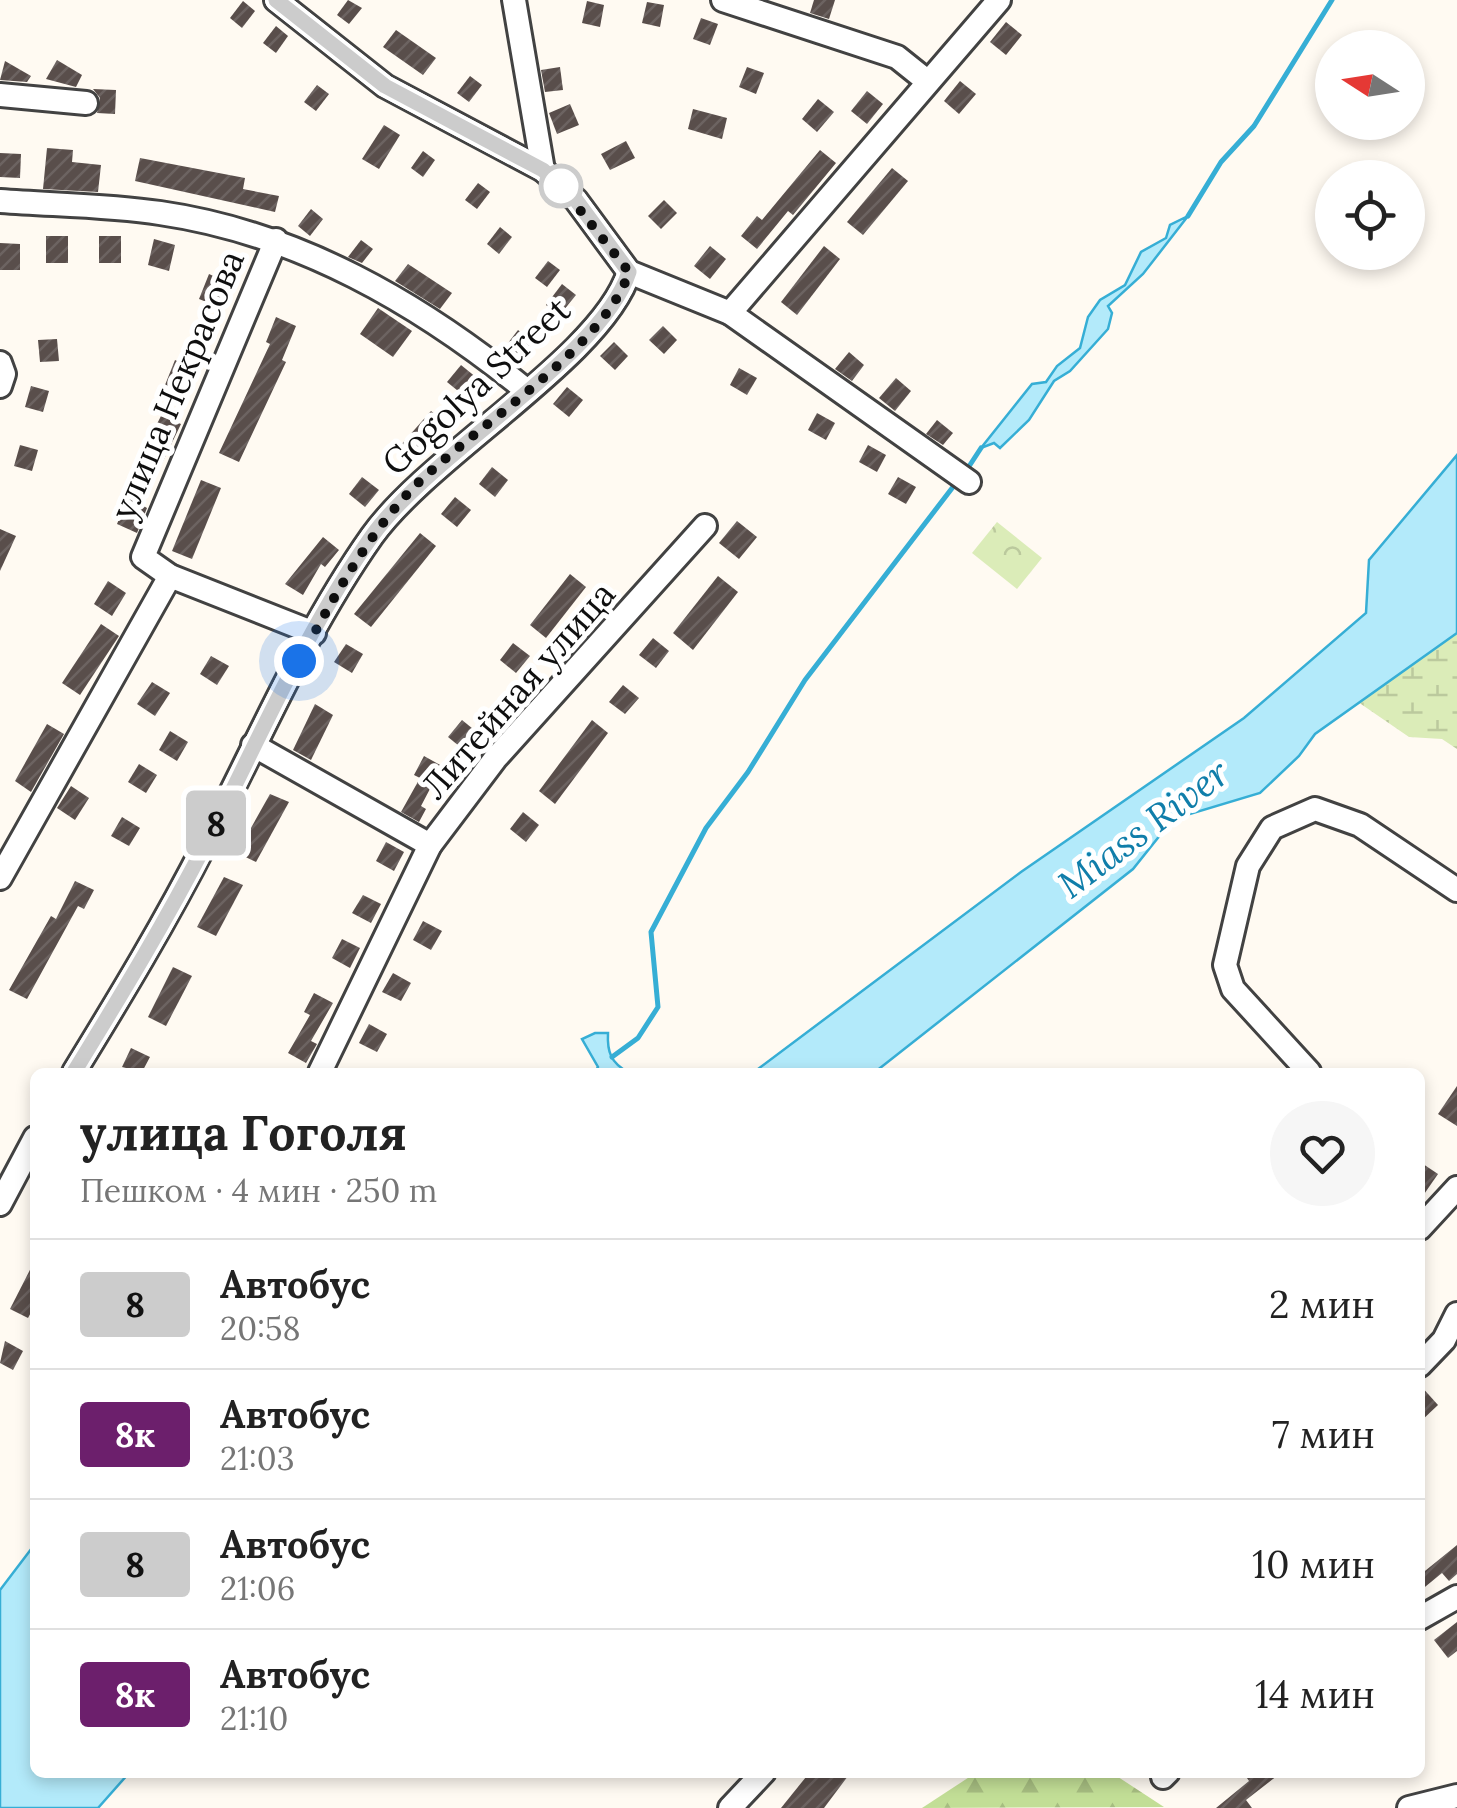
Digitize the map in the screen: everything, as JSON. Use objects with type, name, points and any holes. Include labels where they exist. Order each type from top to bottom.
[{"type":"street","points":[[276,0],[385,86],[543,170],[576,200],[629,272],[730,313],[961,476]]},
{"type":"street","points":[[514,0],[543,170]]},
{"type":"street","points":[[723,0],[897,57],[927,81]]},
{"type":"street","points":[[730,313],[999,0]]},
{"type":"street","points":[[0,95],[86,103]]},
{"type":"street","points":[[0,201],[160,213],[276,240],[414,308],[466,341],[526,390]]},
{"type":"street","name":"улица Некрасова","points":[[170,576],[143,558],[276,240]]},
{"type":"street","name":"Gogolya Street","points":[[76,1068],[155,939],[253,745],[373,536],[404,500],[609,310],[622,293],[629,272]]},
{"type":"street","points":[[0,363],[4,374],[0,386]]},
{"type":"street","name":"Литейная улица","points":[[322,1068],[430,845],[495,759],[706,526]]},
{"type":"street","points":[[0,878],[170,576],[314,633]]},
{"type":"street","points":[[253,745],[430,845]]},
{"type":"street","points":[[1305,1068],[1234,989],[1225,964],[1248,866],[1272,828],[1315,809],[1360,825],[1457,890]]},
{"type":"street","points":[[0,1204],[30,1147]]},
{"type":"street","points":[[1425,1223],[1457,1188]]},
{"type":"street","points":[[1425,1360],[1444,1340],[1457,1314]]},
{"type":"street","points":[[1425,1615],[1457,1596]]},
{"type":"street","points":[[730,1808],[758,1778]]},
{"type":"street","points":[[1410,1808],[1457,1796]]},
{"type":"green space","points":[[997,522],[1042,558],[1017,589],[972,553]]},
{"type":"green space","points":[[1451,633],[1457,633],[1457,749],[1442,739],[1409,737],[1358,702]]},
{"type":"green space","points":[[968,1778],[1120,1778],[1164,1807],[922,1808]]},
{"type":"water","points":[[1188,216],[1143,274],[1108,306],[1112,313],[1108,329],[1070,371],[1054,381],[1029,420],[1000,448],[994,443],[981,448],[1032,384],[1046,382],[1057,366],[1080,348],[1088,317],[1100,300],[1125,285],[1141,252],[1166,238],[1170,225]]},
{"type":"water","name":"Miass River","points":[[1457,455],[1457,633],[1315,734],[1299,756],[1260,793],[1173,819],[1133,869],[880,1068],[759,1068],[1021,872],[1244,718],[1366,613],[1369,560]]},
{"type":"water","points":[[608,1033],[611,1056],[622,1068],[597,1068],[582,1039]]},
{"type":"water","points":[[30,1551],[30,1778],[125,1778],[98,1808],[0,1808],[0,1590]]},
{"type":"building","points":[[348,0],[362,8],[349,24],[337,15]]},
{"type":"building","points":[[814,0],[835,0],[829,19],[810,13]]},
{"type":"building","points":[[243,1],[255,11],[242,28],[230,18]]},
{"type":"building","points":[[587,1],[604,5],[600,27],[582,23]]},
{"type":"building","points":[[647,2],[664,5],[660,27],[642,23]]},
{"type":"building","points":[[701,18],[718,24],[710,45],[693,39]]},
{"type":"building","points":[[1006,22],[1022,35],[1006,55],[990,42]]},
{"type":"building","points":[[276,26],[288,36],[276,53],[263,43]]},
{"type":"building","points":[[396,30],[436,58],[423,75],[383,47]]},
{"type":"building","points":[[57,60],[82,75],[76,87],[46,79]]},
{"type":"building","points":[[5,61],[31,76],[27,82],[0,80]]},
{"type":"building","points":[[560,67],[563,90],[545,92],[541,70]]},
{"type":"building","points":[[747,67],[764,73],[756,94],[739,87]]},
{"type":"building","points":[[470,76],[482,85],[469,102],[457,93]]},
{"type":"building","points":[[960,81],[976,94],[959,114],[944,101]]},
{"type":"building","points":[[317,85],[329,94],[316,111],[304,102]]},
{"type":"building","points":[[93,89],[116,90],[115,114],[97,113],[100,98]]},
{"type":"building","points":[[867,91],[883,104],[867,124],[851,111]]},
{"type":"building","points":[[818,99],[834,112],[817,132],[802,119]]},
{"type":"building","points":[[570,104],[579,125],[557,134],[549,113]]},
{"type":"building","points":[[693,109],[727,118],[722,139],[688,129]]},
{"type":"building","points":[[384,125],[400,135],[379,169],[362,159]]},
{"type":"building","points":[[626,141],[635,158],[610,170],[601,154]]},
{"type":"building","points":[[47,148],[73,150],[72,162],[101,165],[98,192],[43,189]]},
{"type":"building","points":[[820,150],[836,163],[793,215],[788,211],[757,249],[741,236],[757,216],[762,220]]},
{"type":"building","points":[[423,151],[435,160],[423,177],[411,168]]},
{"type":"building","points":[[0,153],[21,154],[20,178],[0,177]]},
{"type":"building","points":[[140,158],[245,178],[243,189],[279,196],[275,212],[135,181]]},
{"type":"building","points":[[892,168],[908,181],[863,235],[847,222]]},
{"type":"building","points":[[478,183],[490,192],[477,209],[465,200]]},
{"type":"building","points":[[664,200],[677,213],[661,229],[648,216]]},
{"type":"building","points":[[311,209],[323,219],[310,236],[298,226]]},
{"type":"building","points":[[500,227],[512,237],[499,254],[487,244]]},
{"type":"building","points":[[46,236],[68,236],[68,263],[46,263]]},
{"type":"building","points":[[99,236],[121,236],[121,263],[99,263]]},
{"type":"building","points":[[154,239],[175,245],[169,271],[148,265]]},
{"type":"building","points":[[361,240],[373,249],[362,263],[348,257]]},
{"type":"building","points":[[0,243],[20,244],[20,270],[0,270]]},
{"type":"building","points":[[710,246],[726,259],[710,279],[694,266]]},
{"type":"building","points":[[824,246],[840,259],[797,315],[781,302]]},
{"type":"building","points":[[548,261],[560,270],[547,287],[535,278]]},
{"type":"building","points":[[408,264],[452,293],[440,309],[395,281]]},
{"type":"building","points":[[209,274],[229,283],[219,307],[199,299]]},
{"type":"building","points":[[562,284],[576,295],[559,316],[546,305]]},
{"type":"building","points":[[378,308],[412,331],[393,357],[360,334]]},
{"type":"building","points":[[276,317],[296,326],[282,360],[286,362],[239,462],[219,453],[270,344],[266,342]]},
{"type":"building","points":[[663,326],[677,340],[664,354],[649,340]]},
{"type":"building","points":[[518,330],[534,343],[521,360],[505,347]]},
{"type":"building","points":[[57,339],[59,361],[40,362],[38,340]]},
{"type":"building","points":[[614,342],[628,356],[615,370],[600,356]]},
{"type":"building","points":[[849,352],[864,365],[852,381],[835,369]]},
{"type":"building","points":[[175,360],[195,369],[185,393],[165,385]]},
{"type":"building","points":[[461,365],[477,378],[463,395],[447,382]]},
{"type":"building","points":[[739,368],[757,378],[747,395],[730,385]]},
{"type":"building","points":[[896,378],[911,391],[895,411],[879,398]]},
{"type":"building","points":[[31,386],[49,391],[43,412],[25,407]]},
{"type":"building","points":[[567,387],[583,400],[569,417],[553,404]]},
{"type":"building","points":[[431,411],[447,424],[416,459],[400,446]]},
{"type":"building","points":[[817,413],[835,423],[826,440],[808,430]]},
{"type":"building","points":[[161,416],[181,424],[142,505],[147,508],[137,533],[117,524],[134,483],[128,481]]},
{"type":"building","points":[[937,420],[953,433],[943,445],[926,434]]},
{"type":"building","points":[[20,445],[38,450],[32,471],[14,466]]},
{"type":"building","points":[[868,445],[886,455],[877,472],[859,462]]},
{"type":"building","points":[[492,467],[508,480],[495,497],[479,484]]},
{"type":"building","points":[[362,477],[379,490],[365,507],[349,494]]},
{"type":"building","points":[[898,477],[916,487],[906,504],[888,494]]},
{"type":"building","points":[[201,480],[221,488],[192,559],[172,551]]},
{"type":"building","points":[[455,497],[471,510],[457,527],[441,514]]},
{"type":"building","points":[[737,521],[757,537],[739,559],[719,543]]},
{"type":"building","points":[[0,529],[16,536],[0,571]]},
{"type":"building","points":[[420,533],[436,546],[371,627],[354,614]]},
{"type":"building","points":[[323,537],[339,550],[325,567],[321,564],[303,595],[285,584]]},
{"type":"building","points":[[570,574],[586,587],[546,638],[530,625]]},
{"type":"building","points":[[718,576],[738,592],[693,650],[673,633]]},
{"type":"building","points":[[108,581],[126,593],[112,616],[94,604]]},
{"type":"building","points":[[101,624],[119,636],[80,695],[62,683]]},
{"type":"building","points":[[653,638],[669,651],[656,668],[639,655]]},
{"type":"building","points":[[513,643],[530,656],[516,673],[500,660]]},
{"type":"building","points":[[346,644],[363,654],[352,673],[334,662]]},
{"type":"building","points":[[211,656],[229,666],[217,685],[200,674]]},
{"type":"building","points":[[152,682],[170,693],[155,716],[137,704]]},
{"type":"building","points":[[623,685],[639,698],[625,714],[609,702]]},
{"type":"building","points":[[506,694],[522,707],[507,723],[492,711]]},
{"type":"building","points":[[315,704],[333,715],[311,760],[293,750]]},
{"type":"building","points":[[462,720],[478,733],[464,750],[448,737]]},
{"type":"building","points":[[592,720],[608,733],[555,804],[539,791]]},
{"type":"building","points":[[47,724],[64,734],[31,792],[15,781]]},
{"type":"building","points":[[170,731],[188,742],[177,761],[159,750]]},
{"type":"building","points":[[424,756],[442,766],[421,806],[426,809],[419,822],[401,812],[420,778],[414,775]]},
{"type":"building","points":[[139,764],[157,775],[146,793],[128,782]]},
{"type":"building","points":[[71,786],[89,798],[75,820],[57,808]]},
{"type":"building","points":[[270,794],[289,802],[256,862],[237,853]]},
{"type":"building","points":[[523,812],[539,825],[526,842],[510,829]]},
{"type":"building","points":[[122,817],[140,828],[129,846],[111,836]]},
{"type":"building","points":[[386,842],[404,852],[394,871],[376,861]]},
{"type":"building","points":[[224,877],[243,885],[216,936],[197,927]]},
{"type":"building","points":[[75,881],[94,890],[84,909],[78,906],[27,999],[9,990],[51,916],[56,919]]},
{"type":"building","points":[[363,895],[381,904],[371,923],[352,913]]},
{"type":"building","points":[[423,921],[442,931],[431,950],[413,940]]},
{"type":"building","points":[[342,939],[360,948],[350,968],[332,958]]},
{"type":"building","points":[[173,967],[192,976],[166,1026],[148,1017]]},
{"type":"building","points":[[393,973],[411,983],[401,1001],[382,992]]},
{"type":"building","points":[[314,993],[333,1003],[311,1041],[317,1044],[306,1063],[288,1053],[310,1015],[304,1012]]},
{"type":"building","points":[[369,1024],[387,1034],[377,1052],[359,1043]]},
{"type":"building","points":[[131,1048],[150,1057],[144,1068],[122,1067]]},
{"type":"building","points":[[1457,1086],[1457,1126],[1438,1114]]},
{"type":"building","points":[[1425,1165],[1438,1174],[1425,1193]]},
{"type":"building","points":[[30,1270],[30,1314],[28,1318],[10,1309]]},
{"type":"building","points":[[5,1341],[23,1351],[13,1370],[0,1363]]},
{"type":"building","points":[[1425,1391],[1438,1405],[1425,1417]]},
{"type":"building","points":[[1457,1545],[1457,1574],[1449,1581],[1442,1573],[1425,1587],[1425,1571]]},
{"type":"building","points":[[1457,1622],[1457,1651],[1448,1658],[1434,1640]]},
{"type":"building","points":[[805,1778],[846,1778],[824,1808],[781,1808]]},
{"type":"building","points":[[1247,1778],[1274,1778],[1246,1800],[1252,1808],[1216,1808],[1249,1781]]},
{"type":"waterway","points":[[1188,216],[1221,162],[1254,126],[1332,0]]},
{"type":"waterway","points":[[966,471],[981,448]]},
{"type":"waterway","points":[[612,1057],[638,1038],[658,1007],[651,932],[706,828],[748,772],[805,680],[956,483]]},
{"type":"bus line","name":"8","points":[[76,1068],[155,939],[253,745],[373,536],[414,488],[579,343],[622,293],[629,272],[576,200],[543,170],[385,86],[276,0]]},
{"type":"route","points":[[299,661],[373,536],[414,488],[579,343],[622,293],[629,272],[576,200],[561,186]]}]
